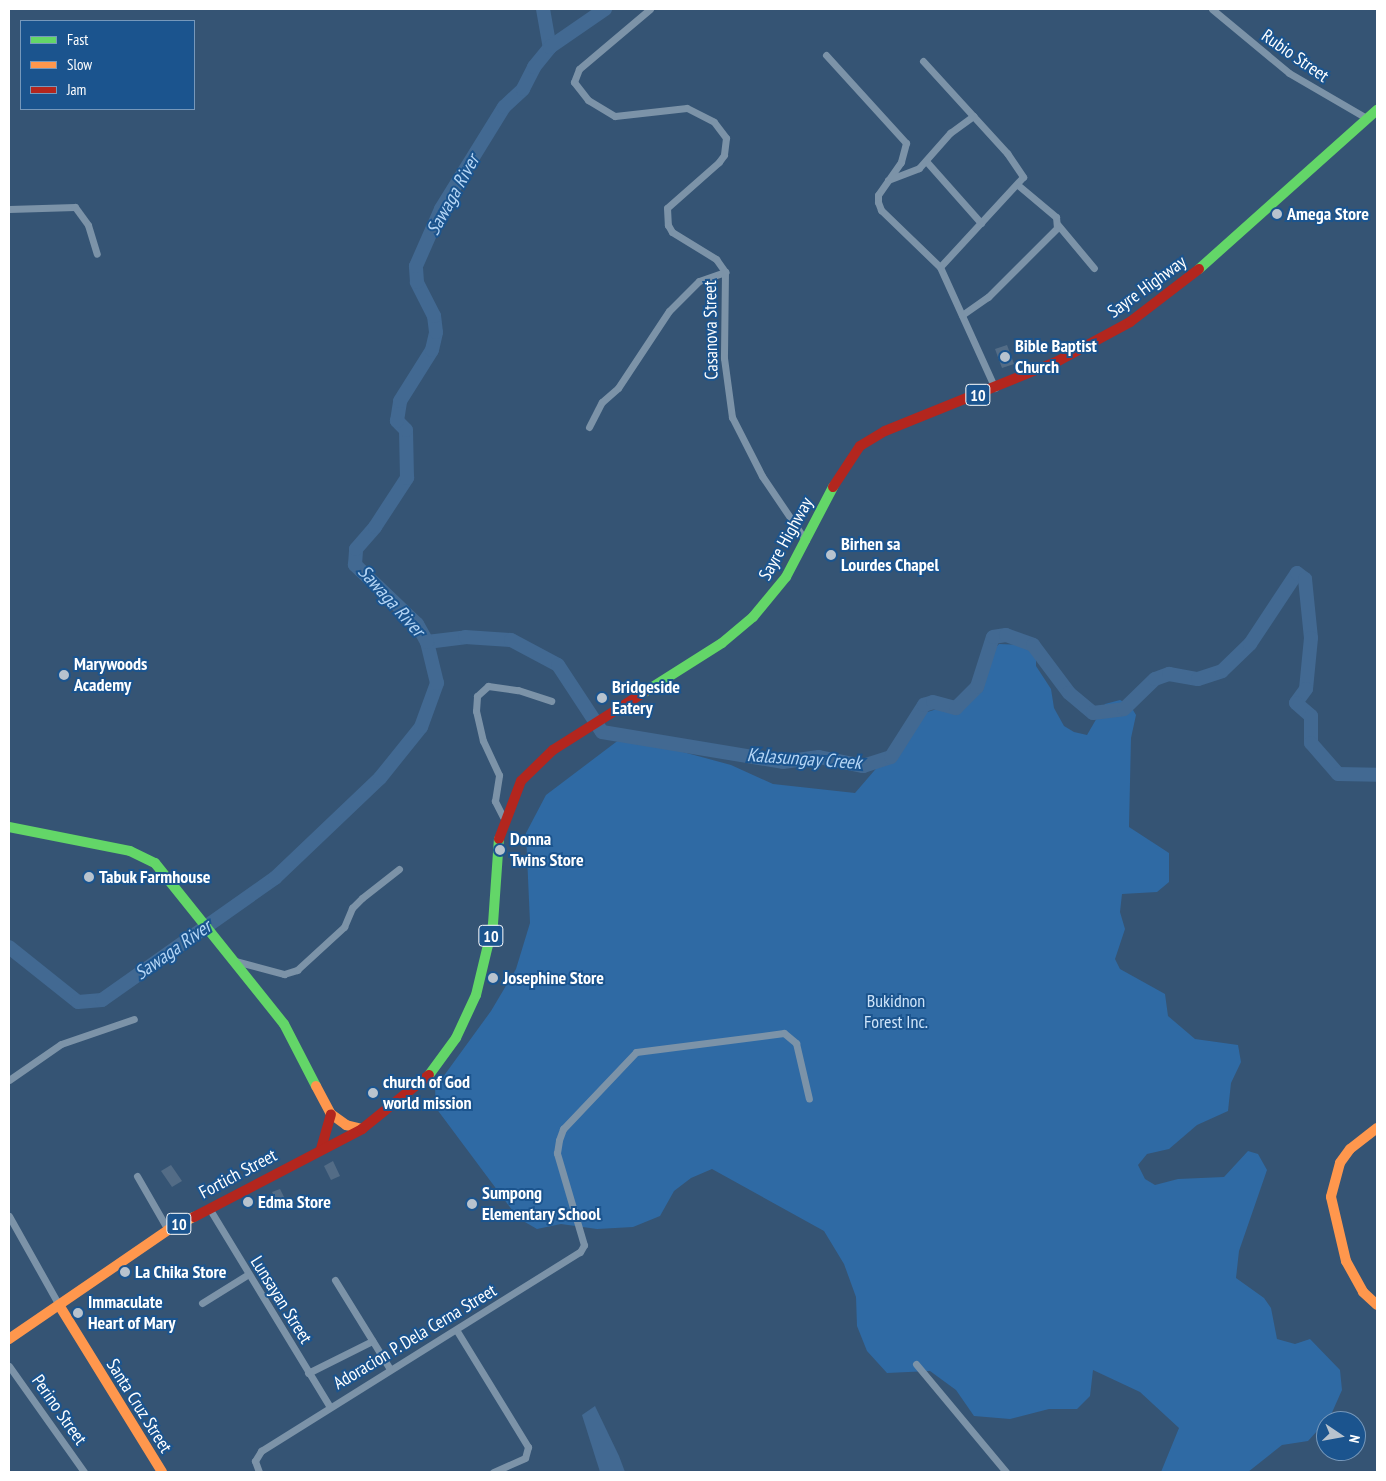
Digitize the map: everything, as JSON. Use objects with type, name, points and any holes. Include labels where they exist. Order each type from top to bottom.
[{"type":"main road","name":"Sayre Highway","points":[[362,1129],[424,1082],[451,1045],[468,1013],[490,943],[503,817],[531,770],[581,730],[619,709],[722,643],[748,621],[778,589],[806,541],[842,470],[860,446],[885,431],[995,388],[1082,349],[1149,309],[1208,262],[1377,110]]},
{"type":"main road","points":[[9,827],[140,854],[160,868],[192,907],[230,960],[284,1024],[331,1114],[346,1125],[362,1129]]},
{"type":"main road","points":[[321,1149],[331,1114]]},
{"type":"main road","points":[[1377,1128],[1350,1149],[1340,1163],[1331,1198],[1346,1261],[1354,1279],[1377,1305]]},
{"type":"main road","name":"Fortich Street","points":[[9,1339],[168,1230],[362,1129]]},
{"type":"main road","name":"Santa Cruz Street","points":[[59,1305],[162,1472]]},
{"type":"street","name":"Casanova Street","points":[[650,9],[579,69],[574,82],[588,100],[615,116],[687,108],[703,114],[722,130],[726,138],[724,155],[672,201],[666,216],[672,232],[704,250],[725,272],[724,358],[732,417],[758,469],[806,541]]},
{"type":"street","name":"Rubio Street","points":[[1212,9],[1283,69],[1368,119]]},
{"type":"street","points":[[826,55],[906,143],[901,162],[878,195],[881,210],[940,267],[995,388]]},
{"type":"street","points":[[923,61],[1022,170],[1019,186],[940,267]]},
{"type":"street","points":[[888,180],[908,174],[926,161],[950,133],[973,116]]},
{"type":"street","points":[[926,161],[981,224]]},
{"type":"street","points":[[1019,186],[1042,203],[1094,268]]},
{"type":"street","points":[[9,209],[75,207],[88,225],[97,254]]},
{"type":"street","points":[[962,315],[988,297],[1058,225]]},
{"type":"street","points":[[589,427],[602,402],[618,388],[669,311],[699,281],[725,272]]},
{"type":"street","points":[[503,817],[495,801],[499,775],[482,735],[477,696],[488,686],[518,690],[551,701]]},
{"type":"street","points":[[230,960],[273,973],[292,973],[344,926],[352,908],[362,898],[400,869]]},
{"type":"street","points":[[9,1080],[61,1044],[134,1019]]},
{"type":"street","name":"Adoracion P. Dela Cerna Street","points":[[258,1472],[256,1458],[261,1451],[390,1368],[457,1331],[580,1252],[582,1239],[556,1153],[559,1140],[564,1129],[636,1052],[784,1034],[796,1043],[809,1099]]},
{"type":"street","points":[[137,1176],[168,1230]]},
{"type":"street","name":"Lunsayan Street","points":[[209,1207],[247,1274],[330,1407]]},
{"type":"street","points":[[10,1221],[59,1305]]},
{"type":"street","points":[[202,1303],[247,1274]]},
{"type":"street","points":[[335,1280],[390,1368]]},
{"type":"street","points":[[457,1331],[529,1451],[525,1458],[494,1472]]},
{"type":"street","points":[[308,1373],[372,1341]]},
{"type":"street","points":[[916,1364],[1006,1472]]},
{"type":"street","name":"Perino Street","points":[[9,1366],[84,1472]]},
{"type":"green space","name":"Bukidnon Forest Inc.","points":[[999,644],[1022,645],[1036,651],[1036,666],[1051,689],[1054,708],[1064,726],[1074,732],[1087,735],[1105,704],[1120,700],[1130,705],[1136,715],[1131,738],[1129,827],[1169,853],[1169,882],[1157,892],[1122,894],[1120,912],[1125,929],[1115,959],[1120,969],[1165,994],[1168,1016],[1195,1039],[1238,1045],[1241,1062],[1231,1083],[1228,1111],[1197,1125],[1169,1149],[1147,1154],[1138,1165],[1145,1179],[1155,1185],[1178,1179],[1224,1177],[1248,1151],[1258,1154],[1267,1170],[1239,1251],[1236,1278],[1264,1298],[1271,1308],[1277,1339],[1295,1344],[1310,1339],[1340,1370],[1342,1390],[1333,1411],[1316,1411],[1316,1432],[1308,1441],[1282,1445],[1248,1472],[1161,1472],[1179,1428],[1140,1392],[1093,1370],[1090,1396],[1077,1409],[1049,1409],[1010,1419],[974,1416],[956,1390],[930,1371],[887,1373],[867,1351],[857,1326],[856,1297],[844,1264],[824,1231],[712,1169],[691,1178],[674,1191],[660,1216],[633,1227],[597,1229],[561,1224],[537,1229],[518,1218],[436,1108],[435,1088],[491,1011],[516,969],[530,923],[526,833],[546,795],[624,736],[731,765],[773,784],[855,793],[924,713],[947,706],[969,688],[981,664]]},
{"type":"shaded area","points":[[595,1406],[625,1472],[600,1472],[582,1415]]},
{"type":"building","name":"Bible Baptist Church","points":[[1007,345],[1014,364],[1002,368],[995,349]]},
{"type":"building","points":[[333,1161],[340,1176],[331,1180],[324,1166]]},
{"type":"building","points":[[171,1165],[182,1181],[172,1187],[161,1171]]},
{"type":"building","points":[[280,1189],[286,1201],[279,1205],[272,1192]]},
{"type":"waterway","points":[[543,9],[550,47]]},
{"type":"waterway","name":"Sawaga River","points":[[9,947],[78,1002],[102,1000],[275,878],[380,778],[421,727],[437,683],[427,642],[417,624],[355,565],[356,549],[375,527],[407,478],[406,430],[397,421],[400,401],[432,350],[436,332],[434,316],[417,282],[416,266],[441,209],[504,107],[523,89],[534,67],[550,47],[605,9]]},
{"type":"waterway","name":"Kalasungay Creek","points":[[427,642],[465,637],[511,640],[558,665],[602,732],[783,762],[819,757],[863,766],[891,757],[924,705],[933,702],[956,708],[977,687],[993,637],[1006,635],[1033,645],[1069,693],[1093,713],[1124,709],[1155,679],[1169,674],[1198,679],[1222,671],[1250,644],[1297,573],[1305,579],[1311,638],[1306,689],[1296,703],[1311,716],[1311,743],[1338,774],[1377,775]]},
{"type":"traffic: fast","points":[[1199,269],[1377,110]]},
{"type":"traffic: fast","points":[[643,693],[722,643],[753,617],[786,577],[833,487]]},
{"type":"traffic: fast","points":[[9,827],[130,851],[155,863],[284,1024],[316,1086]]},
{"type":"traffic: fast","points":[[429,1075],[456,1038],[476,995],[493,924],[499,839]]},
{"type":"traffic: slow","points":[[316,1086],[331,1114],[346,1125],[362,1129]]},
{"type":"traffic: slow","points":[[1377,1128],[1350,1149],[1340,1163],[1331,1197],[1346,1261],[1363,1292],[1377,1305]]},
{"type":"traffic: slow","points":[[9,1339],[168,1230],[194,1217]]},
{"type":"traffic: slow","points":[[59,1305],[162,1472]]},
{"type":"traffic: jam","points":[[833,487],[860,446],[885,431],[1058,361],[1130,322],[1199,269]]},
{"type":"traffic: jam","points":[[499,839],[521,781],[553,750],[643,693]]},
{"type":"traffic: jam","points":[[194,1217],[362,1129],[429,1075]]},
{"type":"traffic: jam","points":[[321,1149],[331,1114]]},
{"type":"place","name":"Amega Store","points":[[1277,214]]},
{"type":"place","name":"Bible Baptist Church","points":[[1005,357]]},
{"type":"place","name":"Birhen sa Lourdes Chapel","points":[[831,555]]},
{"type":"place","name":"Marywoods Academy","points":[[64,675]]},
{"type":"place","name":"Bridgeside Eatery","points":[[602,698]]},
{"type":"place","name":"Donna Twins Store","points":[[500,850]]},
{"type":"place","name":"Tabuk Farmhouse","points":[[89,877]]},
{"type":"place","name":"Josephine Store","points":[[493,978]]},
{"type":"place","name":"church of God world mission","points":[[373,1093]]},
{"type":"place","name":"Edma Store","points":[[248,1202]]},
{"type":"place","name":"Sumpong Elementary School","points":[[472,1204]]},
{"type":"place","name":"La Chika Store","points":[[125,1272]]},
{"type":"place","name":"Immaculate Heart of Mary","points":[[78,1313]]}]
